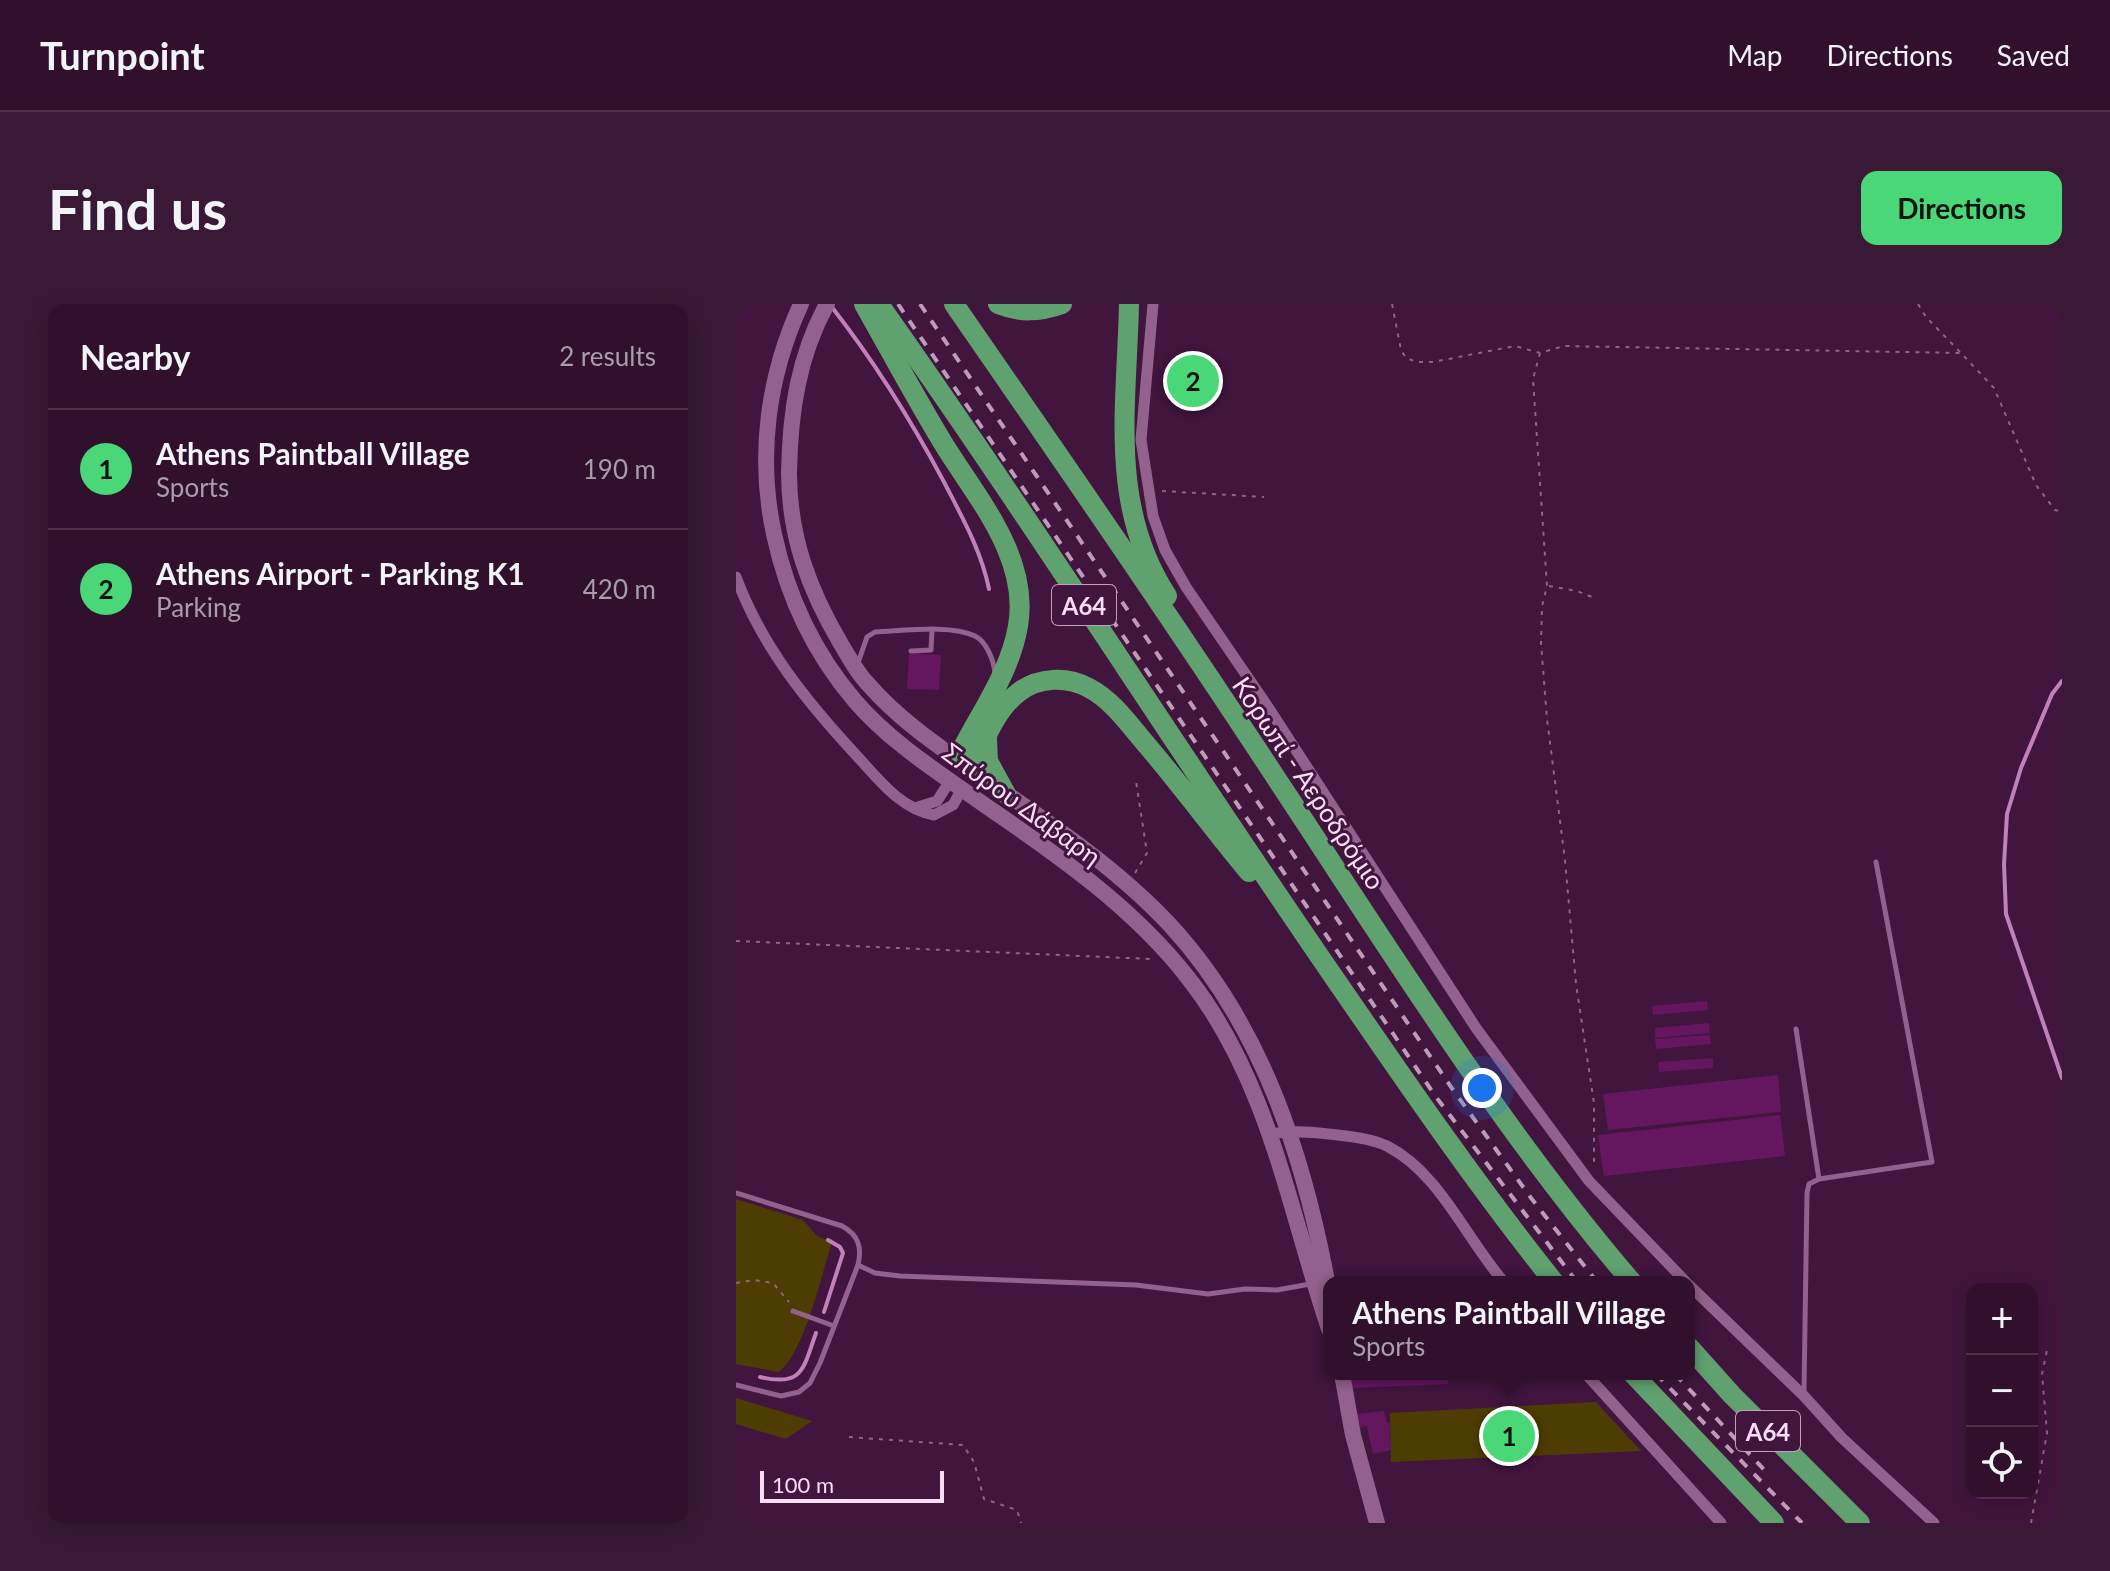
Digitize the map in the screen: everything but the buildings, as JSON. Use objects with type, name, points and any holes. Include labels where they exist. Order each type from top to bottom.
[{"type":"highway","points":[[864,304],[943,443],[990,515],[1014,571],[1019,613],[1013,647],[964,764]]},
{"type":"highway","name":"Α64","points":[[879,304],[970,433],[1286,908],[1457,1153],[1549,1276]]},
{"type":"highway","name":"Κορωπί - Αεροδρόμιο","points":[[954,304],[1279,781],[1449,1038],[1508,1121],[1627,1276]]},
{"type":"highway","points":[[998,304],[1016,311],[1030,312],[1062,304]]},
{"type":"highway","points":[[1129,304],[1125,467],[1128,498],[1136,529],[1163,591],[1279,781]]},
{"type":"highway","points":[[964,764],[987,736],[1009,701],[1022,690],[1053,679],[1087,687],[1117,710],[1251,875],[1286,908]]},
{"type":"highway","points":[[987,736],[985,750],[988,761],[1006,794]]},
{"type":"highway","name":"Α64","points":[[1695,1354],[1860,1523]]},
{"type":"highway","name":"Α64","points":[[1639,1380],[1774,1523]]},
{"type":"street","name":"Σπύρου Δάβαρη","points":[[801,304],[784,341],[771,397],[765,454],[769,512],[783,575],[814,641],[856,703],[881,727],[956,785],[1047,848],[1118,905],[1166,951],[1190,980],[1234,1050],[1270,1134],[1323,1285]]},
{"type":"street","points":[[1153,304],[1141,440],[1147,489],[1165,550],[1186,587],[1268,707],[1476,1028],[1589,1181],[1681,1276]]},
{"type":"street","name":"Σπύρου Δάβαρη","points":[[826,306],[800,367],[792,410],[789,502],[798,551],[824,615],[866,683],[927,739],[1127,884],[1170,926],[1236,1015],[1272,1086],[1303,1175],[1323,1285]]},
{"type":"street","points":[[736,577],[741,604],[778,662],[815,711],[877,778],[913,808],[934,815],[953,805],[964,764]]},
{"type":"street","points":[[1270,1134],[1289,1131],[1362,1138],[1385,1145],[1409,1160],[1441,1195],[1500,1276]]},
{"type":"street","points":[[1695,1290],[1804,1396],[1842,1438],[1934,1523]]},
{"type":"street","points":[[1343,1380],[1353,1435],[1377,1523]]},
{"type":"street","points":[[1591,1380],[1721,1523]]},
{"type":"lane","points":[[911,651],[931,650],[932,630]]},
{"type":"lane","points":[[866,683],[858,663],[867,637],[875,632],[932,630],[978,637],[989,652],[996,686]]},
{"type":"lane","points":[[1804,1396],[1809,1184],[1819,1179],[1932,1162],[1876,862]]},
{"type":"lane","points":[[1796,1029],[1819,1179]]},
{"type":"lane","points":[[736,1193],[847,1228],[860,1245],[858,1265],[810,1383],[799,1392],[781,1396],[736,1385]]},
{"type":"lane","points":[[858,1265],[875,1273],[900,1276],[1136,1285],[1208,1294],[1323,1285]]},
{"type":"lane","points":[[793,1311],[834,1326]]},
{"type":"path","points":[[1392,304],[1401,350],[1406,358],[1417,362],[1433,362],[1515,346],[1540,353],[1564,346],[1961,353]]},
{"type":"path","points":[[1918,304],[1926,317],[1994,388],[2036,485],[2055,510],[2062,512]]},
{"type":"path","points":[[1540,353],[1533,379],[1547,586],[1542,606],[1542,658],[1576,984],[1594,1103],[1594,1167],[1589,1181]]},
{"type":"path","points":[[1147,489],[1189,495],[1264,497]]},
{"type":"path","points":[[1547,586],[1592,597]]},
{"type":"path","points":[[1127,884],[1147,853],[1136,781]]},
{"type":"path","points":[[736,941],[876,945],[1136,960],[1151,959],[1166,951]]},
{"type":"path","points":[[736,1283],[754,1280],[773,1283],[781,1289],[793,1311]]},
{"type":"path","points":[[2031,1523],[2047,1433],[2042,1374],[2047,1350]]},
{"type":"path","points":[[849,1437],[963,1445],[974,1462],[984,1499],[1017,1510],[1021,1523]]},
{"type":"shaded area","points":[[736,1199],[803,1220],[817,1236],[832,1242],[804,1331],[797,1348],[779,1372],[736,1364]]},
{"type":"shaded area","points":[[736,1398],[812,1421],[786,1439],[736,1424]]},
{"type":"shaded area","points":[[1596,1402],[1641,1451],[1391,1462],[1390,1413]]},
{"type":"waterway","points":[[831,306],[877,370],[931,459],[970,534],[989,589]]},
{"type":"waterway","points":[[2062,681],[2052,694],[2021,768],[2007,814],[2004,864],[2006,914],[2062,1078]]},
{"type":"waterway","points":[[824,1312],[843,1253],[840,1247],[828,1240]]},
{"type":"waterway","points":[[760,1377],[793,1377],[804,1365],[816,1333]]},
{"type":"railway","points":[[898,304],[1436,1097],[1572,1276]]},
{"type":"railway","points":[[920,304],[1451,1087],[1592,1276]]},
{"type":"railway","points":[[1662,1380],[1802,1523]]},
{"type":"railway","points":[[1681,1380],[1769,1475]]},
{"type":"place","name":"Athens Airport - Parking K1","points":[[1193,381]]},
{"type":"place","name":"Athens Paintball Village","points":[[1509,1436]]}]
